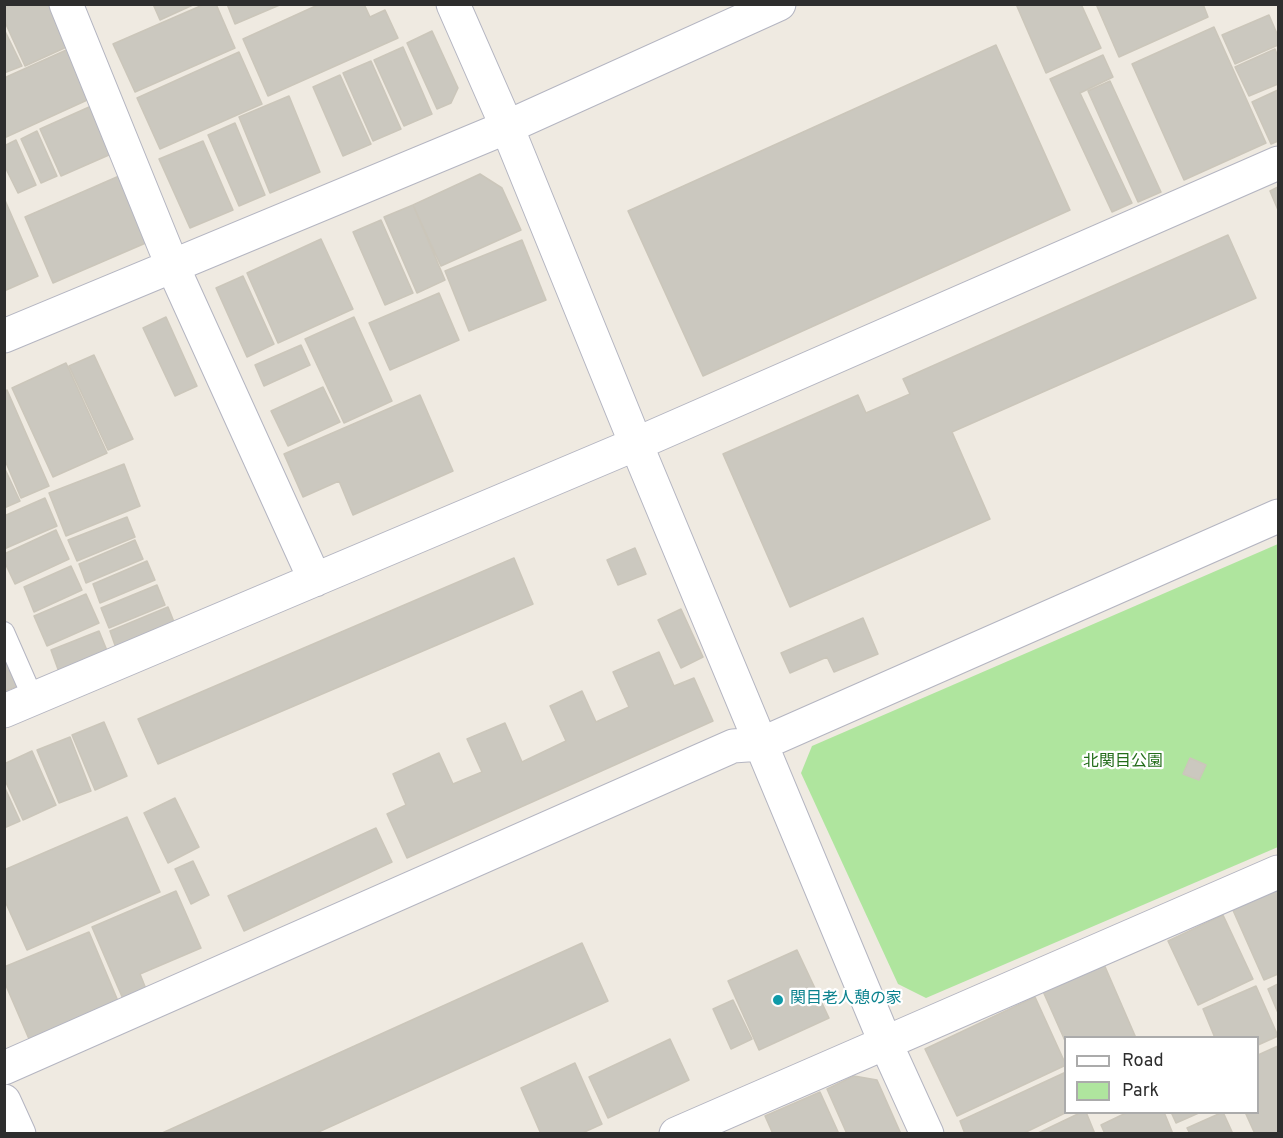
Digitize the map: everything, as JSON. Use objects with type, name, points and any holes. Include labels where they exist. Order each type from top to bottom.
[{"type":"street","points":[[66,4],[172,266],[315,580]]},
{"type":"street","points":[[453,4],[507,127],[636,444],[886,1044],[927,1134]]},
{"type":"street","points":[[4,336],[507,127],[779,4]]},
{"type":"street","points":[[19,704],[636,444],[1278,163]]},
{"type":"street","points":[[4,1068],[733,746],[761,744],[1278,516]]},
{"type":"street","points":[[676,1134],[1278,872]]},
{"type":"street","points":[[4,1101],[19,1134]]},
{"type":"lane","points":[[4,632],[19,704]]},
{"type":"green space","name":"北関目公園","points":[[1278,544],[1278,847],[926,998],[898,984],[801,773],[812,746]]},
{"type":"building","points":[[4,4],[52,4],[71,45],[25,66],[4,20]]},
{"type":"building","points":[[153,4],[195,4],[160,20]]},
{"type":"building","points":[[205,4],[216,4],[235,48],[135,92],[113,44]]},
{"type":"building","points":[[227,4],[282,4],[235,24]]},
{"type":"building","points":[[320,4],[364,4],[370,17],[385,10],[398,38],[268,96],[243,39]]},
{"type":"building","points":[[1016,4],[1081,4],[1101,48],[1046,73]]},
{"type":"building","points":[[1096,4],[1203,4],[1208,17],[1119,57]]},
{"type":"building","points":[[1269,15],[1278,36],[1278,45],[1235,64],[1222,35]]},
{"type":"building","points":[[1214,27],[1266,143],[1184,180],[1132,64]]},
{"type":"building","points":[[4,29],[22,66],[4,73]]},
{"type":"building","points":[[432,31],[458,88],[451,103],[437,109],[407,43]]},
{"type":"building","points":[[996,45],[1070,210],[703,376],[628,211]]},
{"type":"building","points":[[73,47],[96,96],[4,138],[4,78]]},
{"type":"building","points":[[403,47],[432,114],[404,126],[374,60]]},
{"type":"building","points":[[1275,49],[1278,57],[1278,84],[1249,96],[1235,67]]},
{"type":"building","points":[[239,52],[262,104],[160,149],[137,98]]},
{"type":"building","points":[[1103,55],[1113,77],[1080,93],[1132,203],[1112,212],[1050,79]]},
{"type":"building","points":[[371,61],[401,129],[373,141],[343,73]]},
{"type":"building","points":[[340,75],[371,144],[343,156],[313,87]]},
{"type":"building","points":[[1110,81],[1161,192],[1138,202],[1088,91]]},
{"type":"building","points":[[1278,90],[1278,141],[1271,144],[1252,102]]},
{"type":"building","points":[[289,96],[320,172],[270,193],[239,117]]},
{"type":"building","points":[[98,103],[118,151],[61,176],[40,129]]},
{"type":"building","points":[[235,123],[265,195],[239,206],[208,135]]},
{"type":"building","points":[[37,131],[57,176],[41,183],[21,139]]},
{"type":"building","points":[[16,140],[36,185],[18,193],[4,165],[4,146]]},
{"type":"building","points":[[203,141],[233,210],[190,228],[159,159]]},
{"type":"building","points":[[126,173],[155,239],[53,283],[25,217]]},
{"type":"building","points":[[480,174],[502,188],[521,230],[441,266],[413,205]]},
{"type":"building","points":[[1278,187],[1278,210],[1270,191]]},
{"type":"building","points":[[4,198],[38,276],[4,291]]},
{"type":"building","points":[[413,205],[445,280],[417,293],[384,217]]},
{"type":"building","points":[[381,220],[413,293],[385,305],[353,232]]},
{"type":"building","points":[[1228,235],[1256,298],[952,432],[990,519],[790,607],[723,454],[858,395],[866,413],[910,394],[903,379]]},
{"type":"building","points":[[321,239],[353,309],[278,343],[247,273]]},
{"type":"building","points":[[522,240],[546,300],[469,331],[445,271]]},
{"type":"building","points":[[243,276],[274,344],[247,357],[216,288]]},
{"type":"building","points":[[439,293],[459,340],[390,370],[369,323]]},
{"type":"building","points":[[166,317],[197,386],[175,396],[143,328]]},
{"type":"building","points":[[354,317],[392,401],[344,423],[305,339]]},
{"type":"building","points":[[301,345],[310,365],[264,386],[255,365]]},
{"type":"building","points":[[94,355],[133,439],[108,450],[69,366]]},
{"type":"building","points":[[66,363],[107,453],[53,477],[12,388]]},
{"type":"building","points":[[323,387],[340,422],[288,446],[271,411]]},
{"type":"building","points":[[7,390],[49,486],[21,498],[4,458],[4,392]]},
{"type":"building","points":[[420,395],[453,471],[353,515],[339,481],[303,497],[284,454]]},
{"type":"building","points":[[124,464],[140,506],[66,536],[49,493]]},
{"type":"building","points":[[4,467],[20,501],[4,508]]},
{"type":"building","points":[[45,498],[57,526],[4,549],[4,516]]},
{"type":"building","points":[[127,517],[135,537],[77,561],[68,540]]},
{"type":"building","points":[[56,530],[69,559],[15,584],[4,561],[4,554]]},
{"type":"building","points":[[135,540],[143,559],[86,583],[79,564]]},
{"type":"building","points":[[635,548],[646,574],[618,585],[607,560]]},
{"type":"building","points":[[514,558],[533,604],[158,764],[138,719]]},
{"type":"building","points":[[147,561],[155,580],[100,603],[93,584]]},
{"type":"building","points":[[71,566],[82,590],[34,612],[24,587]]},
{"type":"building","points":[[157,585],[165,605],[109,628],[101,608]]},
{"type":"building","points":[[86,594],[99,623],[47,646],[34,616]]},
{"type":"building","points":[[168,607],[176,627],[117,651],[110,631]]},
{"type":"building","points":[[681,609],[703,657],[681,668],[658,620]]},
{"type":"building","points":[[863,618],[878,654],[834,672],[827,657],[790,673],[781,653]]},
{"type":"building","points":[[99,631],[108,653],[59,672],[51,650]]},
{"type":"building","points":[[4,651],[18,686],[4,691]]},
{"type":"building","points":[[659,652],[674,686],[694,678],[713,721],[407,858],[387,814],[406,805],[393,774],[439,753],[453,784],[482,772],[467,739],[505,723],[522,762],[566,741],[550,706],[582,691],[596,722],[629,707],[613,672]]},
{"type":"building","points":[[104,722],[127,776],[95,790],[72,735]]},
{"type":"building","points":[[70,737],[91,791],[59,803],[37,750]]},
{"type":"building","points":[[32,751],[56,805],[23,820],[4,778],[4,764]]},
{"type":"building","points":[[1190,758],[1206,765],[1199,780],[1183,774]]},
{"type":"building","points":[[4,786],[20,821],[4,828]]},
{"type":"building","points":[[175,798],[199,847],[168,863],[144,813]]},
{"type":"building","points":[[127,817],[160,892],[27,950],[4,899],[4,870]]},
{"type":"building","points":[[376,828],[392,862],[244,931],[228,896]]},
{"type":"building","points":[[193,861],[209,895],[191,904],[175,869]]},
{"type":"building","points":[[1278,888],[1278,974],[1264,980],[1232,908]]},
{"type":"building","points":[[176,891],[201,948],[140,974],[146,989],[123,999],[92,927]]},
{"type":"building","points":[[1223,915],[1253,979],[1198,1005],[1168,941]]},
{"type":"building","points":[[89,932],[118,1001],[29,1039],[4,981],[4,967]]},
{"type":"building","points":[[582,943],[608,1001],[314,1134],[160,1134]]},
{"type":"building","name":"関目老人憩の家","points":[[797,950],[829,1018],[759,1050],[728,981]]},
{"type":"building","points":[[1103,962],[1135,1036],[1064,1036],[1064,1038],[1042,989]]},
{"type":"building","points":[[1278,984],[1278,1013],[1268,989]]},
{"type":"building","points":[[1256,986],[1278,1036],[1259,1045],[1259,1036],[1214,1036],[1203,1009]]},
{"type":"building","points":[[1035,997],[1064,1061],[1064,1066],[957,1116],[925,1049]]},
{"type":"building","points":[[733,1000],[752,1039],[731,1049],[713,1009]]},
{"type":"building","points":[[670,1039],[689,1080],[608,1118],[589,1077]]},
{"type":"building","points":[[1278,1046],[1278,1134],[1255,1134],[1246,1114],[1259,1114],[1259,1055]]},
{"type":"building","points":[[575,1063],[602,1124],[580,1134],[541,1134],[521,1088]]},
{"type":"building","points":[[1064,1073],[1064,1113],[1022,1134],[965,1134],[960,1121]]},
{"type":"building","points":[[854,1076],[877,1080],[901,1134],[847,1134],[827,1089]]},
{"type":"building","points":[[820,1092],[839,1134],[773,1134],[765,1116]]},
{"type":"building","points":[[1078,1114],[1087,1114],[1095,1134],[1036,1134]]},
{"type":"building","points":[[1124,1114],[1165,1114],[1173,1134],[1105,1134],[1101,1125]]},
{"type":"building","points":[[1172,1114],[1196,1114],[1176,1123]]},
{"type":"building","points":[[1218,1114],[1224,1114],[1233,1134],[1190,1134],[1187,1128]]},
{"type":"place","name":"関目老人憩の家","points":[[778,1000]]}]
